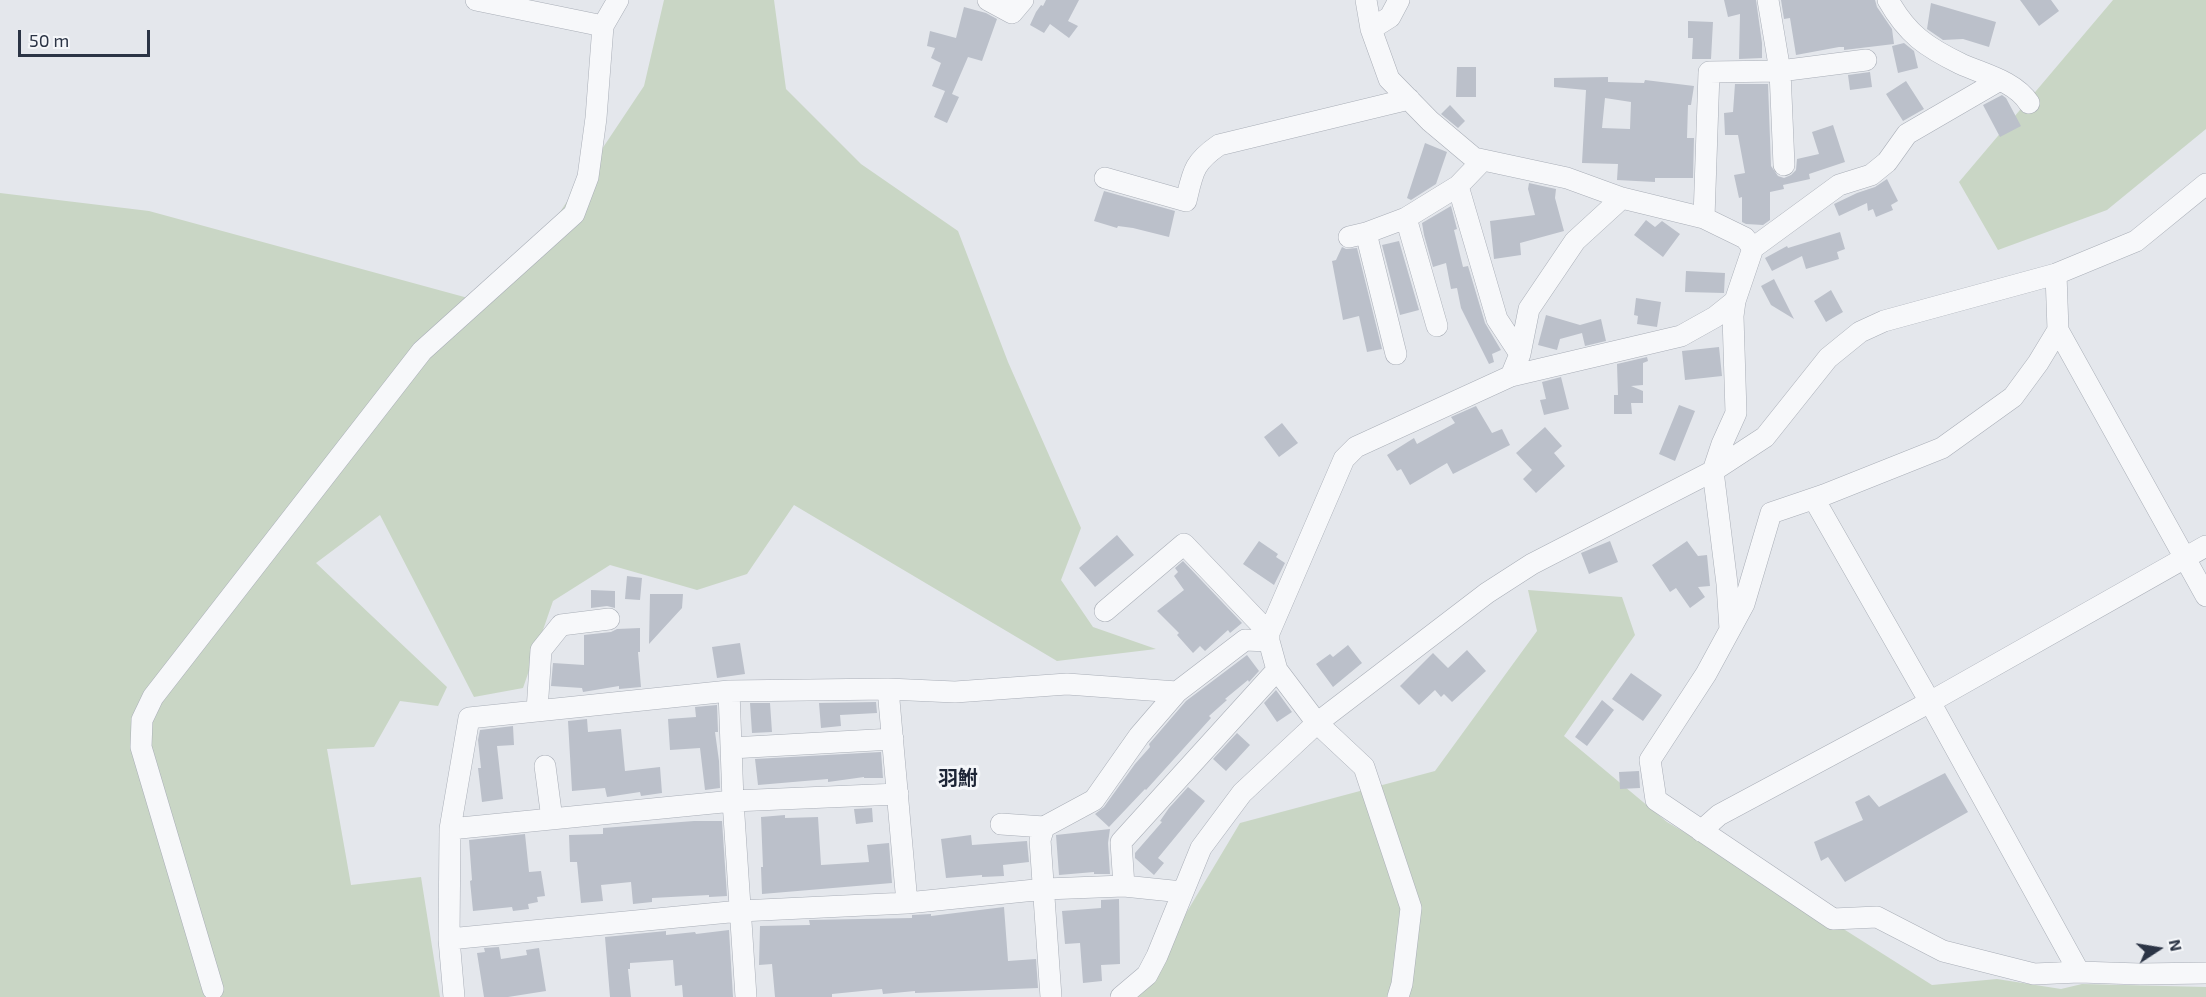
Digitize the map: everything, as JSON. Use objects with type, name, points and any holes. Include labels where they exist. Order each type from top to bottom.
[{"type":"street","points":[[476,0],[603,26]]},
{"type":"street","points":[[213,989],[141,747],[142,720],[153,697],[423,351],[574,214],[588,177],[596,118],[603,26],[618,0]]},
{"type":"street","points":[[988,0],[1012,14],[1023,0]]},
{"type":"street","points":[[1366,0],[1371,29],[1389,79],[1439,129],[1474,158],[1482,161],[1503,162],[1567,178],[1622,198],[1704,218],[1745,238],[1753,248]]},
{"type":"street","points":[[1371,29],[1390,17],[1399,0]]},
{"type":"street","points":[[1768,0],[1780,71],[1784,165]]},
{"type":"street","points":[[1888,0],[1911,34],[1930,48],[2000,80],[2025,96],[2029,103]]},
{"type":"street","points":[[1704,218],[1709,72],[1780,71],[1866,60]]},
{"type":"street","points":[[1730,630],[1727,584],[1713,471],[1736,413],[1733,316],[1735,301],[1753,248],[1839,185],[1872,175],[1887,162],[1906,134],[2000,80]]},
{"type":"street","points":[[1105,178],[1186,201],[1193,172],[1202,157],[1219,145],[1409,99]]},
{"type":"street","points":[[1396,354],[1357,235],[1406,218],[1458,186],[1482,161]]},
{"type":"street","points":[[1121,997],[1147,975],[1201,848],[1242,793],[1317,723],[1488,593],[1532,564],[1713,471],[1766,437],[1828,358],[1860,332],[1884,321],[2056,274],[2136,241],[2206,184]]},
{"type":"street","points":[[1458,186],[1497,319],[1520,354]]},
{"type":"street","points":[[1511,376],[1520,354],[1529,309],[1575,241],[1622,198]]},
{"type":"street","points":[[1406,218],[1437,326]]},
{"type":"street","points":[[2056,274],[2058,330],[2206,596]]},
{"type":"street","points":[[1269,637],[1344,459],[1356,447],[1511,376],[1681,336],[1715,317],[1735,301]]},
{"type":"street","points":[[2058,330],[2038,363],[2013,396],[1942,448],[1814,499],[1771,513],[1744,604],[1707,674],[1650,760],[1656,800],[1833,919],[1877,917],[1942,951],[2034,974],[2206,973]]},
{"type":"street","points":[[1814,499],[1930,702],[2079,972]]},
{"type":"street","points":[[1105,611],[1184,544],[1269,637],[1277,670],[1317,723],[1364,767],[1411,908],[1402,984],[1398,997]]},
{"type":"street","points":[[1701,831],[1719,815],[1930,702],[2206,546]]},
{"type":"street","points":[[537,711],[541,650],[561,625],[609,619]]},
{"type":"street","points":[[1001,824],[1044,826],[1094,800],[1139,736],[1177,692],[1245,640],[1269,637]]},
{"type":"street","points":[[1124,886],[1121,842],[1277,670]]},
{"type":"street","points":[[454,997],[448,939],[450,829],[469,718],[729,691],[888,689],[955,692],[1067,684],[1177,692]]},
{"type":"street","points":[[888,689],[907,903]]},
{"type":"street","points":[[729,691],[733,801],[746,997]]},
{"type":"street","points":[[731,748],[892,739]]},
{"type":"street","points":[[545,766],[552,819]]},
{"type":"street","points":[[450,829],[733,801],[898,794]]},
{"type":"street","points":[[1044,826],[1040,840],[1051,997]]},
{"type":"street","points":[[448,939],[740,911],[907,903],[1045,889],[1124,886],[1182,892]]},
{"type":"green space","points":[[664,0],[774,0],[786,89],[861,164],[958,231],[1008,362],[1081,528],[1061,580],[1093,627],[1156,649],[1057,661],[794,505],[747,574],[697,590],[610,565],[553,601],[523,688],[474,697],[380,515],[316,563],[447,687],[438,706],[400,701],[374,747],[327,749],[351,885],[421,877],[440,997],[0,997],[0,193],[149,211],[468,298],[518,275],[644,86]]},
{"type":"green space","points":[[2113,0],[2206,0],[2206,129],[2107,210],[1998,250],[1959,182]]},
{"type":"green space","points":[[1528,590],[1622,597],[1635,635],[1564,736],[1667,822],[1774,885],[1932,985],[1997,979],[2061,989],[2082,984],[2206,987],[2206,997],[1136,997],[1240,823],[1435,771],[1537,631]]},
{"type":"building","points":[[1046,0],[1079,0],[1068,21],[1078,26],[1069,38],[1050,24],[1044,33],[1030,25],[1036,12]]},
{"type":"building","points":[[1724,0],[1756,0],[1762,58],[1739,59],[1740,14],[1728,17]]},
{"type":"building","points":[[1781,0],[1875,0],[1877,7],[1892,29],[1894,44],[1844,50],[1844,47],[1839,47],[1796,55],[1790,18],[1784,19]]},
{"type":"building","points":[[2020,0],[2051,0],[2059,11],[2039,26]]},
{"type":"building","points":[[1931,3],[1996,22],[1989,47],[1963,39],[1943,40],[1927,29]]},
{"type":"building","points":[[964,7],[986,13],[997,19],[982,61],[968,57],[952,94],[959,97],[947,123],[934,117],[945,91],[932,86],[941,63],[931,58],[935,48],[927,46],[930,31],[956,38]]},
{"type":"building","points":[[1688,21],[1713,22],[1711,59],[1692,59],[1693,38],[1688,38]]},
{"type":"building","points":[[1904,43],[1914,51],[1918,68],[1898,73],[1892,46]]},
{"type":"building","points":[[1457,67],[1476,67],[1476,97],[1456,97]]},
{"type":"building","points":[[1870,72],[1872,87],[1850,90],[1848,75]]},
{"type":"building","points":[[1608,77],[1608,82],[1644,83],[1645,80],[1694,86],[1691,105],[1688,105],[1687,138],[1694,138],[1693,178],[1655,178],[1655,182],[1617,180],[1618,164],[1582,163],[1586,90],[1554,87],[1554,78]],"holes":[[[1605,98],[1631,102],[1630,129],[1602,128]]]},
{"type":"building","points":[[1906,81],[1924,109],[1903,121],[1886,94]]},
{"type":"building","points":[[1735,84],[1768,84],[1771,166],[1778,176],[1784,178],[1791,175],[1796,170],[1797,159],[1819,154],[1812,132],[1833,125],[1845,162],[1809,174],[1810,179],[1783,185],[1784,189],[1770,192],[1770,220],[1763,225],[1742,222],[1742,197],[1739,198],[1734,175],[1745,173],[1738,135],[1725,135],[1724,113],[1733,112]]},
{"type":"building","points":[[2002,95],[2006,98],[2021,126],[2000,137],[1983,105]]},
{"type":"building","points":[[1450,105],[1465,121],[1458,128],[1441,114]]},
{"type":"building","points":[[1425,143],[1447,152],[1436,184],[1411,200],[1407,198]]},
{"type":"building","points":[[1887,179],[1898,201],[1891,205],[1893,210],[1876,217],[1873,209],[1868,211],[1867,203],[1839,216],[1834,204],[1875,187]]},
{"type":"building","points":[[1529,183],[1556,189],[1555,198],[1564,231],[1520,243],[1521,255],[1494,259],[1490,221],[1535,215],[1528,189]]},
{"type":"building","points":[[1104,191],[1175,211],[1169,237],[1133,228],[1118,226],[1117,228],[1094,221]]},
{"type":"building","points":[[1451,206],[1463,267],[1468,266],[1485,323],[1501,350],[1492,354],[1494,362],[1489,364],[1461,308],[1457,288],[1451,289],[1446,263],[1433,267],[1424,235],[1422,223]]},
{"type":"building","points":[[1646,220],[1655,227],[1662,221],[1680,234],[1663,257],[1634,235]]},
{"type":"building","points":[[1840,232],[1845,249],[1837,252],[1839,259],[1806,269],[1802,256],[1772,271],[1765,258],[1787,246],[1788,248]]},
{"type":"building","points":[[1399,241],[1419,310],[1400,315],[1382,245]]},
{"type":"building","points":[[1342,247],[1357,248],[1382,349],[1367,352],[1359,316],[1343,320],[1332,261],[1336,260]]},
{"type":"building","points":[[1686,271],[1725,273],[1724,293],[1685,292]]},
{"type":"building","points":[[1774,279],[1794,319],[1771,305],[1761,286]]},
{"type":"building","points":[[1831,290],[1843,312],[1826,322],[1814,301]]},
{"type":"building","points":[[1636,298],[1661,302],[1657,327],[1637,324],[1638,316],[1634,315]]},
{"type":"building","points":[[1546,315],[1580,325],[1601,319],[1606,341],[1585,346],[1582,333],[1560,339],[1557,350],[1538,345]]},
{"type":"building","points":[[1719,347],[1722,376],[1685,380],[1682,351]]},
{"type":"building","points":[[1647,357],[1648,361],[1643,363],[1643,385],[1631,386],[1643,391],[1643,403],[1631,403],[1632,414],[1614,414],[1614,395],[1618,395],[1617,364]]},
{"type":"building","points":[[1561,377],[1569,409],[1544,415],[1540,400],[1546,399],[1542,382]]},
{"type":"building","points":[[1679,405],[1695,411],[1675,461],[1659,454]]},
{"type":"building","points":[[1476,406],[1492,433],[1502,429],[1510,445],[1453,474],[1447,463],[1410,485],[1401,469],[1397,471],[1387,455],[1414,438],[1417,444],[1455,423],[1451,417]]},
{"type":"building","points":[[1282,423],[1298,443],[1279,457],[1264,437]]},
{"type":"building","points":[[1545,427],[1562,446],[1554,453],[1565,466],[1536,493],[1523,479],[1532,470],[1516,453]]},
{"type":"building","points":[[1117,535],[1134,555],[1095,587],[1079,568]]},
{"type":"building","points":[[1259,541],[1278,554],[1276,557],[1285,563],[1274,585],[1243,564]]},
{"type":"building","points":[[1610,541],[1618,562],[1589,574],[1581,553]]},
{"type":"building","points":[[1687,541],[1698,556],[1707,555],[1710,586],[1698,587],[1705,597],[1690,608],[1676,588],[1670,592],[1652,565]]},
{"type":"building","points":[[1183,561],[1242,623],[1230,633],[1228,630],[1205,651],[1200,646],[1193,653],[1177,635],[1179,633],[1157,611],[1184,590],[1174,576],[1178,572],[1175,568]]},
{"type":"building","points":[[627,576],[642,578],[640,600],[625,599]]},
{"type":"building","points":[[591,590],[615,591],[615,608],[607,606],[591,608]]},
{"type":"building","points":[[650,594],[683,594],[682,608],[649,644]]},
{"type":"building","points":[[640,628],[640,652],[638,652],[641,687],[619,689],[619,686],[583,692],[582,688],[551,686],[553,663],[584,665],[584,635],[611,632],[617,629]]},
{"type":"building","points":[[740,643],[745,674],[717,678],[712,647]]},
{"type":"building","points":[[1348,645],[1362,663],[1333,687],[1316,664],[1330,654],[1333,657]]},
{"type":"building","points":[[1467,650],[1486,671],[1452,702],[1444,694],[1441,697],[1435,690],[1419,705],[1400,686],[1433,653],[1448,668]]},
{"type":"building","points":[[1247,655],[1259,671],[1249,682],[1248,680],[1225,699],[1227,700],[1209,716],[1211,718],[1146,790],[1109,827],[1095,814],[1104,807],[1150,747],[1149,744],[1186,701]]},
{"type":"building","points":[[1631,673],[1662,695],[1643,721],[1612,699]]},
{"type":"building","points":[[1276,690],[1292,712],[1277,722],[1264,703]]},
{"type":"building","points":[[1602,700],[1614,710],[1587,746],[1575,737]]},
{"type":"building","points":[[876,702],[877,713],[840,715],[841,726],[821,728],[819,703]]},
{"type":"building","points":[[750,703],[770,703],[772,732],[752,733]]},
{"type":"building","points":[[717,705],[718,732],[715,732],[720,788],[705,790],[700,748],[670,750],[668,719],[696,717],[695,707]]},
{"type":"building","points":[[587,719],[588,732],[621,729],[625,771],[660,767],[662,793],[641,796],[640,792],[607,797],[605,788],[572,791],[568,721]]},
{"type":"building","points":[[513,726],[514,745],[497,746],[503,799],[482,802],[478,768],[481,768],[478,740],[480,730]]},
{"type":"building","points":[[1237,733],[1250,745],[1226,771],[1213,759]]},
{"type":"building","points":[[881,752],[883,778],[864,777],[828,782],[828,779],[758,785],[755,759]]},
{"type":"building","points":[[1639,771],[1640,788],[1620,789],[1619,772]]},
{"type":"building","points":[[1945,773],[1968,812],[1845,882],[1828,857],[1821,861],[1814,842],[1863,820],[1855,802],[1869,795],[1879,807]]},
{"type":"building","points":[[1188,787],[1205,801],[1158,858],[1164,863],[1154,875],[1135,858],[1135,853]]},
{"type":"building","points":[[872,808],[873,822],[856,824],[854,809]]},
{"type":"building","points":[[785,815],[785,818],[818,817],[821,865],[869,862],[867,845],[889,843],[892,883],[762,894],[761,817]]},
{"type":"building","points":[[722,821],[727,896],[652,898],[652,902],[633,904],[631,882],[601,885],[603,901],[581,903],[577,862],[570,862],[569,835],[603,834],[603,828]]},
{"type":"building","points":[[1110,829],[1108,843],[1110,874],[1094,874],[1094,872],[1059,875],[1056,835]]},
{"type":"building","points":[[525,834],[529,872],[541,871],[545,896],[537,897],[538,902],[528,904],[529,909],[513,911],[512,907],[473,911],[469,840]]},
{"type":"building","points":[[971,835],[972,845],[1027,841],[1029,862],[1003,865],[1004,876],[946,878],[941,839]]},
{"type":"building","points":[[1119,899],[1120,964],[1101,965],[1102,981],[1083,983],[1080,943],[1065,944],[1062,911],[1101,908],[1101,900]]},
{"type":"building","points":[[1004,907],[1008,961],[1036,959],[1038,988],[883,994],[882,989],[832,994],[832,997],[775,997],[772,964],[759,965],[760,926],[810,925],[809,920],[912,918],[912,915],[931,914],[931,916]]},
{"type":"building","points":[[729,930],[733,997],[683,997],[682,985],[675,986],[673,960],[630,963],[630,969],[628,969],[631,997],[610,997],[605,937],[666,931],[666,935]]},
{"type":"building","points":[[499,947],[501,959],[527,955],[526,950],[539,948],[546,991],[508,997],[484,997],[477,953],[485,952],[484,948]]},
{"type":"district","name":"羽鮒","points":[[958,778]]}]
